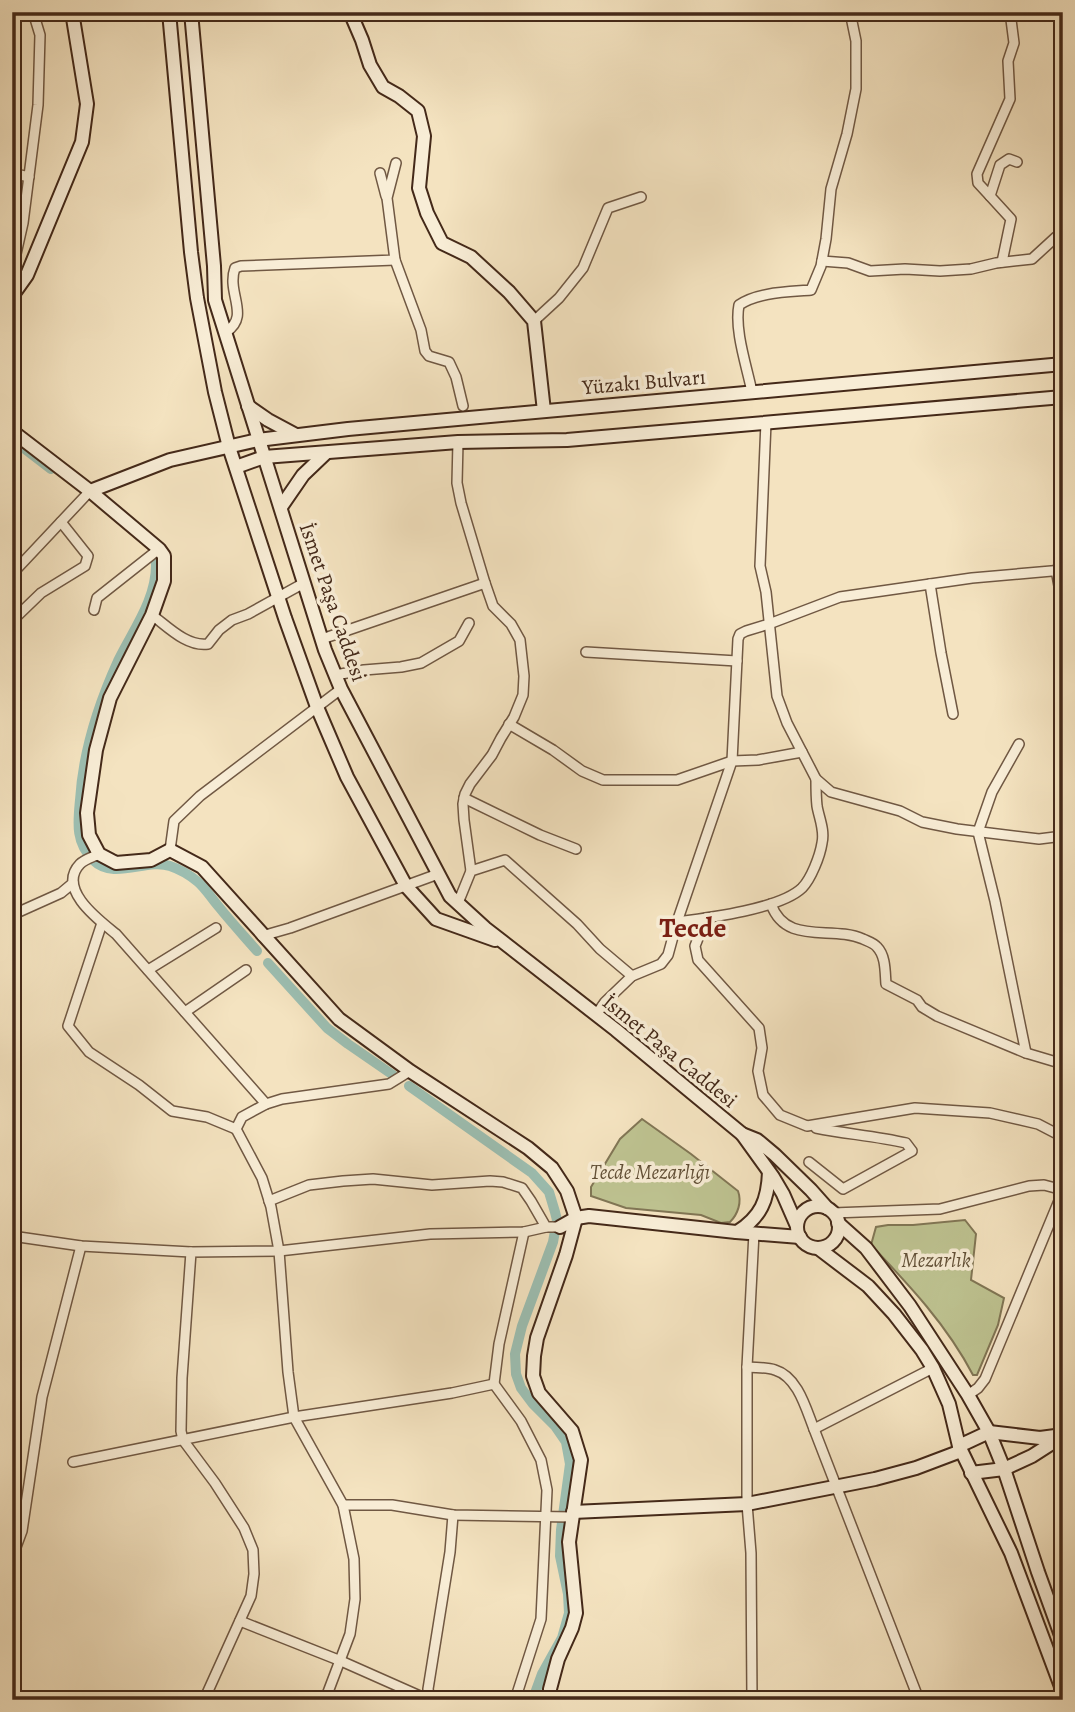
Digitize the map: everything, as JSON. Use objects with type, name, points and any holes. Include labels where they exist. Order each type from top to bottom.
[{"type":"main road","points":[[12,296],[27,275],[82,142],[87,104],[72,12]]},
{"type":"main road","points":[[169,12],[197,298],[215,392],[229,447],[317,707],[347,777],[406,886],[436,919],[506,944]]},
{"type":"main road","name":"İsmet Paşa Caddesi","points":[[191,12],[215,300],[322,639],[341,689],[446,890],[506,944],[742,1134]]},
{"type":"main road","points":[[349,12],[370,65],[383,87],[418,111],[424,136],[419,188],[427,213],[442,243],[471,257],[509,292],[534,321],[544,411]]},
{"type":"main road","name":"Yüzakı Bulvarı","points":[[90,491],[170,460],[258,440],[296,435],[1063,364]]},
{"type":"main road","points":[[236,467],[264,457],[458,442],[567,440],[1063,397]]},
{"type":"main road","points":[[248,406],[296,435]]},
{"type":"main road","points":[[12,431],[90,491],[164,556],[164,582],[152,615],[110,698],[96,750],[87,813],[93,857],[116,863],[151,860],[170,850],[202,867],[339,1019],[410,1071],[528,1148],[552,1168],[567,1191],[576,1218],[537,1338],[533,1376],[539,1393],[572,1431],[581,1460],[568,1515],[576,1613],[558,1659],[550,1689],[550,1700]]},
{"type":"main road","points":[[281,508],[303,475],[326,453]]},
{"type":"main road","points":[[742,1134],[783,1194],[806,1244],[818,1248],[880,1298],[933,1368],[949,1404],[960,1448],[1011,1553],[1063,1692]]},
{"type":"main road","points":[[742,1134],[757,1140],[775,1155],[879,1263],[968,1395],[989,1432],[1004,1468],[1063,1641]]},
{"type":"main road","points":[[736,1232],[750,1224],[759,1213],[769,1188],[769,1172]]},
{"type":"main road","points":[[798,1231],[799,1219],[807,1209],[814,1206],[832,1215],[838,1232],[835,1238],[818,1248]]},
{"type":"main road","points":[[552,1227],[589,1216],[736,1232],[798,1231]]},
{"type":"main road","points":[[568,1515],[747,1504],[916,1468],[989,1432],[1040,1438],[1063,1435]]},
{"type":"main road","points":[[971,1474],[1004,1468],[1032,1456],[1063,1435]]},
{"type":"street","points":[[12,261],[23,223],[38,105],[40,34],[33,12]]},
{"type":"street","points":[[752,392],[738,325],[739,305],[747,299],[811,290],[822,261],[831,189],[847,134],[856,89],[856,41],[850,12]]},
{"type":"street","points":[[1002,262],[1011,219],[978,183],[976,174],[1010,99],[1008,61],[1014,43],[1010,12]]},
{"type":"street","points":[[990,196],[1000,165],[1009,159],[1017,162]]},
{"type":"street","points":[[387,198],[396,163]]},
{"type":"street","points":[[12,173],[29,177]]},
{"type":"street","points":[[380,173],[387,198],[395,260],[421,330],[425,351],[429,356],[449,362],[456,377],[463,406]]},
{"type":"street","points":[[534,321],[559,298],[583,268],[608,208],[640,197]]},
{"type":"street","points":[[822,261],[848,263],[870,271],[971,269],[1031,259],[1063,234]]},
{"type":"street","points":[[226,332],[234,327],[237,318],[238,310],[232,285],[235,268],[395,260]]},
{"type":"street","points":[[766,422],[760,566],[766,592],[777,696],[787,723],[816,779],[831,792],[900,811],[922,822],[1038,839],[1063,836]]},
{"type":"street","points":[[458,442],[457,483],[461,503],[493,606],[512,624],[520,640],[524,676],[523,695],[514,717],[492,755],[470,784],[464,798],[471,871],[458,903]]},
{"type":"street","points":[[12,574],[90,491]]},
{"type":"street","points":[[12,621],[41,593],[85,565],[88,556],[61,522]]},
{"type":"street","points":[[94,610],[97,598],[159,549]]},
{"type":"street","points":[[596,1015],[605,1002],[632,976],[661,964],[668,955],[732,761],[740,634],[840,597],[1060,570],[1063,607]]},
{"type":"street","points":[[152,615],[198,646],[208,644],[219,630],[232,620],[304,583]]},
{"type":"street","points":[[322,639],[485,583]]},
{"type":"street","points":[[930,584],[953,714]]},
{"type":"street","points":[[335,675],[421,663],[459,641],[469,623]]},
{"type":"street","points":[[586,652],[737,661]]},
{"type":"street","points":[[170,850],[174,821],[200,796],[341,689]]},
{"type":"street","points":[[509,724],[582,771],[603,780],[677,780],[732,761],[758,760],[802,752]]},
{"type":"street","points":[[1019,744],[992,792],[978,832],[1026,1053]]},
{"type":"street","points":[[677,922],[771,904],[802,888],[813,871],[823,842],[816,779]]},
{"type":"street","points":[[464,798],[540,835],[576,849]]},
{"type":"street","points":[[12,915],[61,893],[73,883],[78,866],[93,857]]},
{"type":"street","points":[[471,871],[505,860],[577,924],[600,950],[632,976]]},
{"type":"street","points":[[262,936],[438,874]]},
{"type":"street","points":[[73,883],[88,911],[116,934],[267,1104]]},
{"type":"street","points":[[771,904],[775,916],[796,930],[854,936],[877,946],[883,958],[886,984],[917,1000],[922,1007],[937,1016],[1026,1053],[1063,1064]]},
{"type":"street","points":[[706,918],[695,946],[698,960],[759,1028],[762,1048],[758,1071],[763,1095],[780,1115],[807,1126],[906,1143],[912,1151],[843,1189],[808,1162]]},
{"type":"street","points":[[102,923],[68,1026],[89,1052],[139,1084],[172,1111],[207,1117],[236,1129],[262,1178],[269,1201],[279,1251],[294,1416],[342,1505],[354,1559],[355,1598],[350,1634],[325,1700]]},
{"type":"street","points":[[148,970],[216,928]]},
{"type":"street","points":[[185,1012],[246,970]]},
{"type":"street","points":[[236,1129],[242,1117],[267,1104],[282,1099],[389,1084],[410,1071]]},
{"type":"street","points":[[807,1126],[915,1108],[990,1114],[1038,1124],[1063,1137]]},
{"type":"street","points":[[269,1201],[309,1185],[343,1181],[373,1179],[432,1185],[503,1182],[522,1188],[552,1227]]},
{"type":"street","points":[[832,1215],[940,1209],[1029,1186],[1044,1185],[1063,1190],[1060,1207],[985,1380],[968,1395]]},
{"type":"street","points":[[12,1236],[81,1246],[191,1252],[279,1251],[430,1234],[524,1231],[552,1227]]},
{"type":"street","points":[[515,1700],[541,1619],[547,1490],[541,1460],[521,1420],[494,1384],[499,1344],[524,1231]]},
{"type":"street","points":[[752,1700],[747,1367],[754,1233]]},
{"type":"street","points":[[12,1558],[22,1531],[42,1397],[81,1246]]},
{"type":"street","points":[[191,1252],[181,1431],[183,1440],[244,1528],[253,1550],[254,1574],[251,1595],[204,1700]]},
{"type":"street","points":[[747,1367],[775,1370],[788,1376],[798,1392],[919,1700]]},
{"type":"street","points":[[814,1429],[933,1368]]},
{"type":"street","points":[[73,1462],[294,1416],[452,1393],[494,1384]]},
{"type":"street","points":[[342,1505],[392,1505],[453,1515],[568,1515]]},
{"type":"street","points":[[240,1621],[429,1700],[428,1689],[450,1552],[453,1515]]},
{"type":"green space","name":"Tecde Mezarlığı","points":[[642,1119],[738,1191],[739,1208],[730,1222],[721,1223],[701,1215],[626,1208],[591,1196],[591,1187],[620,1139]]},
{"type":"green space","name":"Mezarlık","points":[[965,1220],[976,1234],[971,1280],[1004,1298],[998,1325],[977,1375],[973,1375],[926,1306],[871,1245],[876,1227]]},
{"type":"waterway","points":[[12,439],[51,469]]},
{"type":"waterway","points":[[156,563],[153,589],[118,661],[93,729],[84,764],[78,824],[80,839],[87,853],[101,866],[120,869],[161,864],[174,867],[188,875],[204,888],[257,951]]},
{"type":"waterway","points":[[268,963],[327,1028],[393,1075]]},
{"type":"waterway","points":[[409,1086],[532,1173],[549,1192],[557,1220],[553,1242],[522,1326],[515,1354],[516,1374],[521,1388],[566,1442],[570,1464],[560,1556],[569,1613],[562,1638],[542,1674],[534,1700]]},
{"type":"district","name":"Tecde","points":[[693,928]]}]
